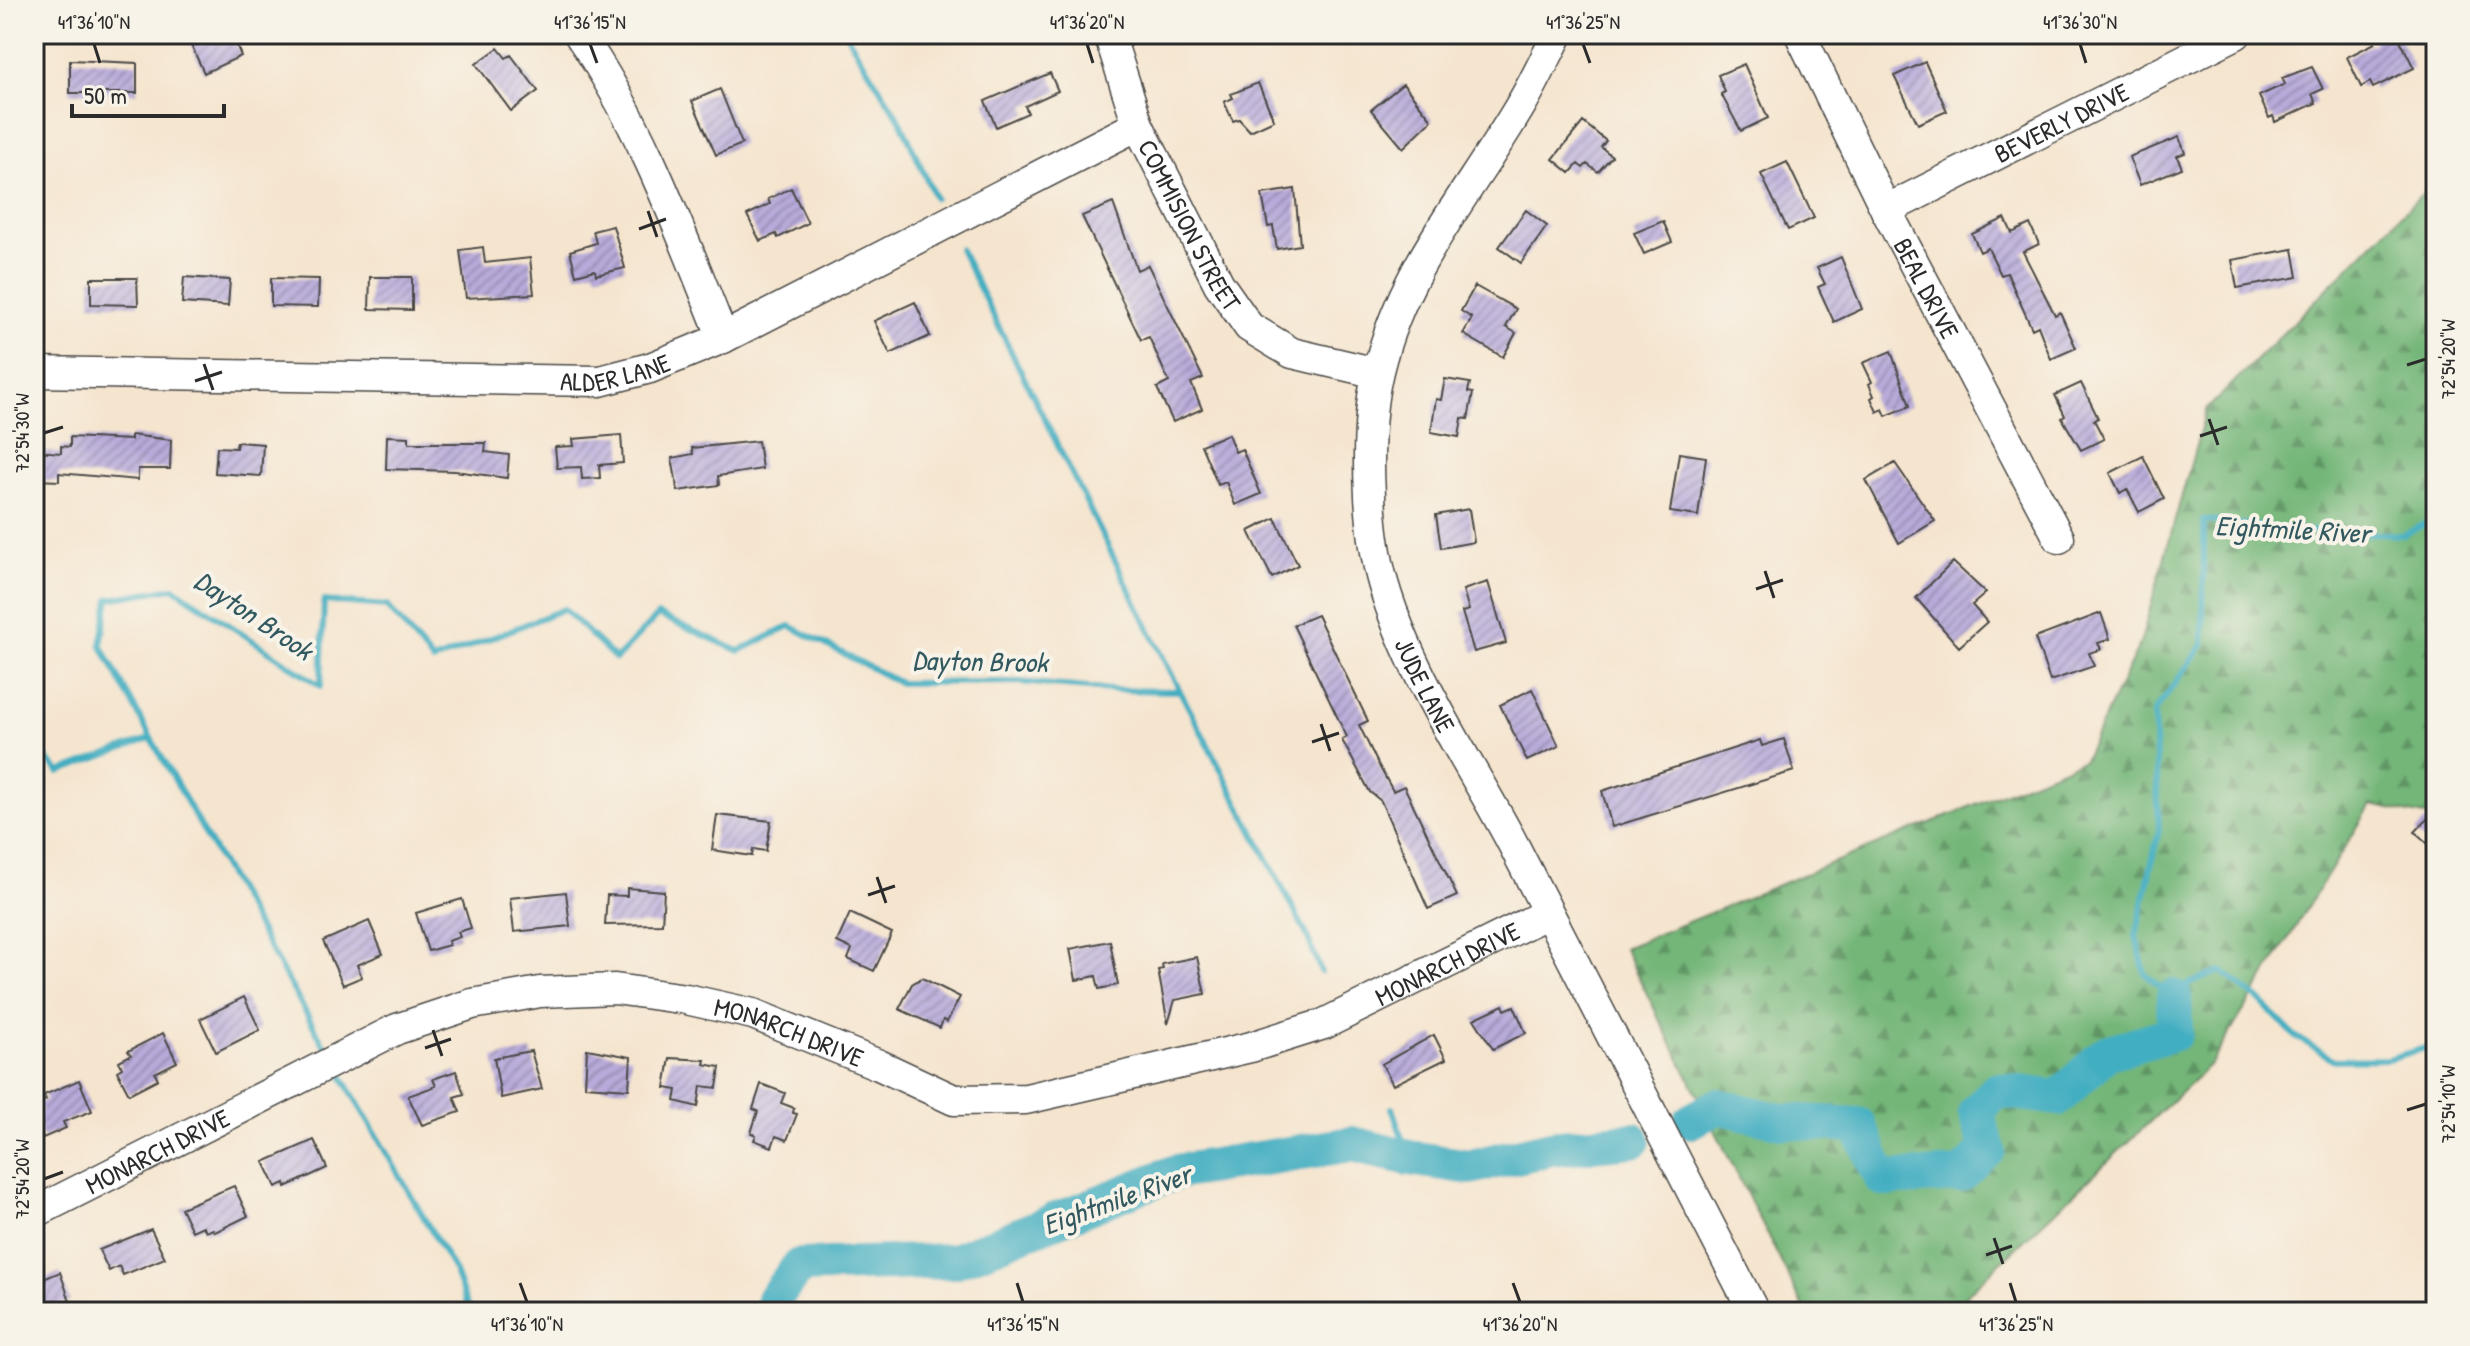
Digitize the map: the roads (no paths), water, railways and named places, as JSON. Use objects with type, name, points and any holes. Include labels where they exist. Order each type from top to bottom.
[{"type":"street","points":[[579,34],[604,70],[654,169],[723,338]]},
{"type":"street","name":"COMMISION STREET","points":[[1109,34],[1138,125],[1219,284],[1249,327],[1292,353],[1377,373]]},
{"type":"street","name":"JUDE LANE","points":[[1558,34],[1522,104],[1430,242],[1402,301],[1377,373],[1369,467],[1383,583],[1418,672],[1548,913],[1754,1312]]},
{"type":"street","name":"BEAL DRIVE","points":[[1800,34],[1886,210],[2059,538]]},
{"type":"street","name":"BEVERLY DRIVE","points":[[1886,210],[2236,34]]},
{"type":"street","name":"ALDER LANE","points":[[34,372],[600,381],[650,368],[723,338],[1138,125]]},
{"type":"street","name":"MONARCH DRIVE","points":[[34,1213],[397,1029],[472,1004],[540,992],[615,989],[686,999],[753,1014],[879,1065],[954,1100],[1026,1099],[1251,1047],[1324,1024],[1548,913]]},
{"type":"waterway","points":[[846,34],[901,122],[935,198]]},
{"type":"waterway","points":[[960,249],[1180,691]]},
{"type":"waterway","name":"Eightmile River","points":[[2436,518],[2404,535],[2291,530],[2204,520],[2203,645],[2154,712],[2159,829],[2136,936],[2145,974],[2174,997],[2191,983],[2221,971],[2258,999],[2295,1036],[2334,1060],[2387,1059],[2436,1045]]},
{"type":"waterway","name":"Dayton Brook","points":[[151,738],[101,645],[109,599],[174,588],[321,686],[324,601],[387,606],[433,661],[564,609],[616,659],[658,615],[739,651],[790,626],[900,683],[1017,682],[1112,690],[1180,691],[1306,933],[1321,972]]},
{"type":"waterway","name":"Dayton Brook","points":[[34,744],[59,772],[151,738],[328,1052]]},
{"type":"waterway","name":"Eightmile River","points":[[1691,1121],[1718,1106],[1781,1121],[1858,1125],[1882,1179],[1961,1175],[1988,1150],[1976,1112],[1997,1090],[2058,1098],[2106,1053],[2175,1033],[2174,997]]},
{"type":"waterway","name":"Dayton Brook","points":[[338,1069],[454,1270],[470,1312]]},
{"type":"waterway","name":"Dayton Brook","points":[[1392,1108],[1409,1158]]},
{"type":"waterway","name":"Eightmile River","points":[[773,1312],[774,1299],[799,1266],[954,1261],[1176,1172],[1352,1144],[1409,1158],[1470,1167],[1551,1148],[1633,1140]]}]
